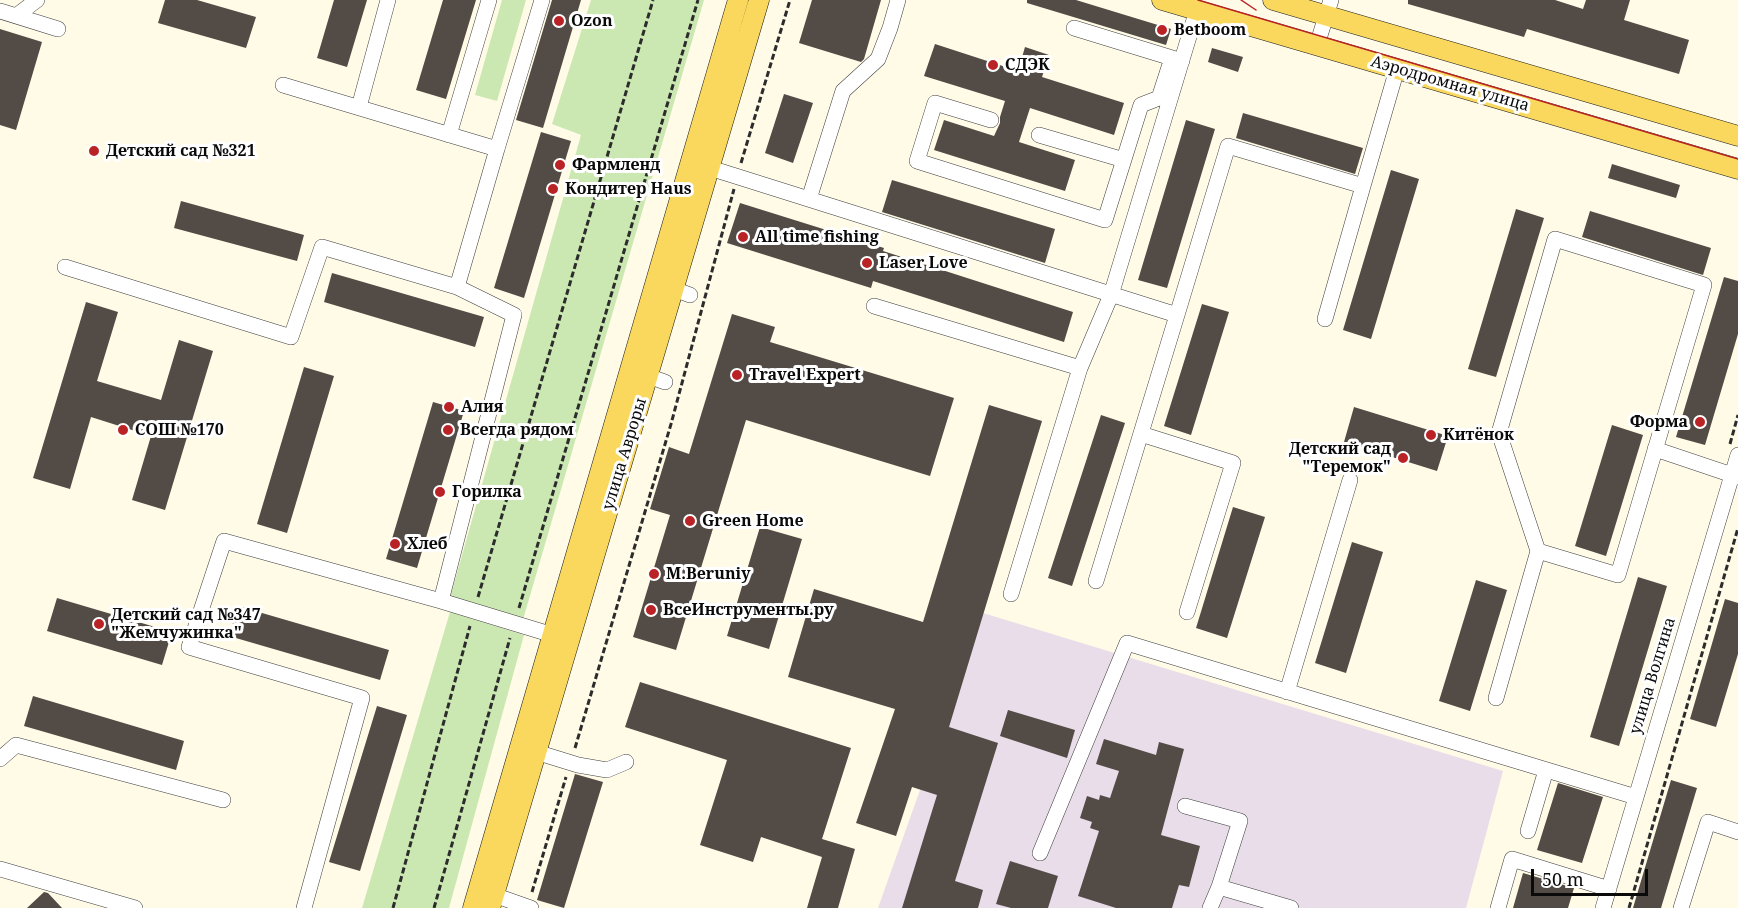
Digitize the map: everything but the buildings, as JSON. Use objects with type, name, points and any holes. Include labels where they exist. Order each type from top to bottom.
[{"type":"main road","name":"улица Авроры","points":[[473,908],[738,0]]},
{"type":"main road","name":"улица Авроры","points":[[492,901],[536,752],[682,292],[710,168],[759,0]]},
{"type":"main road","name":"Аэродромная улица","points":[[1162,0],[1738,169]]},
{"type":"main road","name":"Аэродромная улица","points":[[1274,0],[1328,8],[1738,136]]},
{"type":"street","points":[[16,16],[36,0]]},
{"type":"street","points":[[358,107],[388,0]]},
{"type":"street","points":[[449,135],[489,0]]},
{"type":"street","points":[[457,287],[542,0]]},
{"type":"street","points":[[809,199],[843,92],[878,59],[898,0]]},
{"type":"street","points":[[1317,45],[1328,8]]},
{"type":"street","points":[[991,120],[935,103],[917,161],[1105,220],[1141,105],[1159,98],[1197,10]]},
{"type":"street","points":[[0,11],[58,29]]},
{"type":"street","points":[[1074,28],[1177,59]]},
{"type":"street","points":[[1011,594],[1080,368],[1111,295],[1177,59]]},
{"type":"street","points":[[1325,320],[1397,69]]},
{"type":"street","points":[[284,85],[498,150]]},
{"type":"street","points":[[1039,135],[1124,160]]},
{"type":"street","points":[[1096,581],[1228,146],[1363,186]]},
{"type":"street","points":[[710,168],[1177,315]]},
{"type":"street","points":[[1496,698],[1538,551],[1499,433],[1555,239],[1704,285],[1618,575],[1538,551]]},
{"type":"street","points":[[65,267],[291,337],[322,247],[457,287],[514,315],[441,601]]},
{"type":"street","points":[[874,306],[1080,368]]},
{"type":"street","points":[[1141,434],[1233,463],[1187,612]]},
{"type":"street","points":[[1655,449],[1735,476]]},
{"type":"street","name":"улица Волгина","points":[[1603,908],[1735,476],[1738,455]]},
{"type":"street","points":[[1287,692],[1350,480]]},
{"type":"street","points":[[304,908],[362,698],[189,647],[224,541],[553,634]]},
{"type":"street","points":[[1040,853],[1127,643],[1636,797]]},
{"type":"street","points":[[0,759],[15,745],[223,800]]},
{"type":"street","points":[[536,752],[607,770],[626,762]]},
{"type":"street","points":[[1528,831],[1546,770]]},
{"type":"street","points":[[1185,806],[1240,821],[1210,908]]},
{"type":"street","points":[[1681,908],[1708,822],[1738,832]]},
{"type":"street","points":[[1498,908],[1512,859],[1609,889]]},
{"type":"street","points":[[0,869],[95,903],[135,908]]},
{"type":"street","points":[[1219,887],[1291,908]]},
{"type":"street","points":[[492,901],[529,907]]},
{"type":"path","points":[[393,908],[474,611],[653,0]]},
{"type":"path","points":[[434,908],[698,0]]},
{"type":"path","points":[[529,907],[671,424],[737,177],[790,0]]},
{"type":"path","points":[[1629,908],[1738,528]]},
{"type":"shaded area","points":[[983,613],[1503,771],[1466,908],[878,908]]},
{"type":"green space","points":[[502,0],[526,0],[497,101],[475,95]]},
{"type":"green space","points":[[591,0],[704,0],[522,623],[449,601],[581,135],[552,124]]},
{"type":"green space","points":[[450,612],[524,635],[449,908],[362,908]]},
{"type":"tram line","points":[[1198,0],[1738,159]]},
{"type":"tram line","points":[[1241,0],[1256,10]]},
{"type":"place","name":"Ozon","points":[[559,21]]},
{"type":"place","name":"Betboom","points":[[1162,30]]},
{"type":"place","name":"СДЭК","points":[[993,65]]},
{"type":"place","name":"Детский сад №321","points":[[94,151]]},
{"type":"place","name":"Фармленд","points":[[560,165]]},
{"type":"place","name":"Кондитер Haus","points":[[553,189]]},
{"type":"place","name":"All time fishing","points":[[743,237]]},
{"type":"place","name":"Laser Love","points":[[867,263]]},
{"type":"place","name":"Travel Expert","points":[[737,375]]},
{"type":"place","name":"Алия","points":[[449,407]]},
{"type":"place","name":"Форма","points":[[1700,422]]},
{"type":"place","name":"СОШ №170","points":[[123,430]]},
{"type":"place","name":"Всегда рядом","points":[[448,430]]},
{"type":"place","name":"Китёнок","points":[[1431,435]]},
{"type":"place","name":"Детский сад \"Теремок\"","points":[[1403,458]]},
{"type":"place","name":"Горилка","points":[[440,492]]},
{"type":"place","name":"Green Home","points":[[690,521]]},
{"type":"place","name":"Хлеб","points":[[395,544]]},
{"type":"place","name":"M.Beruniy","points":[[654,574]]},
{"type":"place","name":"ВсеИнструменты.ру","points":[[651,610]]},
{"type":"place","name":"Детский сад №347 \"Жемчужинка\"","points":[[99,624]]}]
